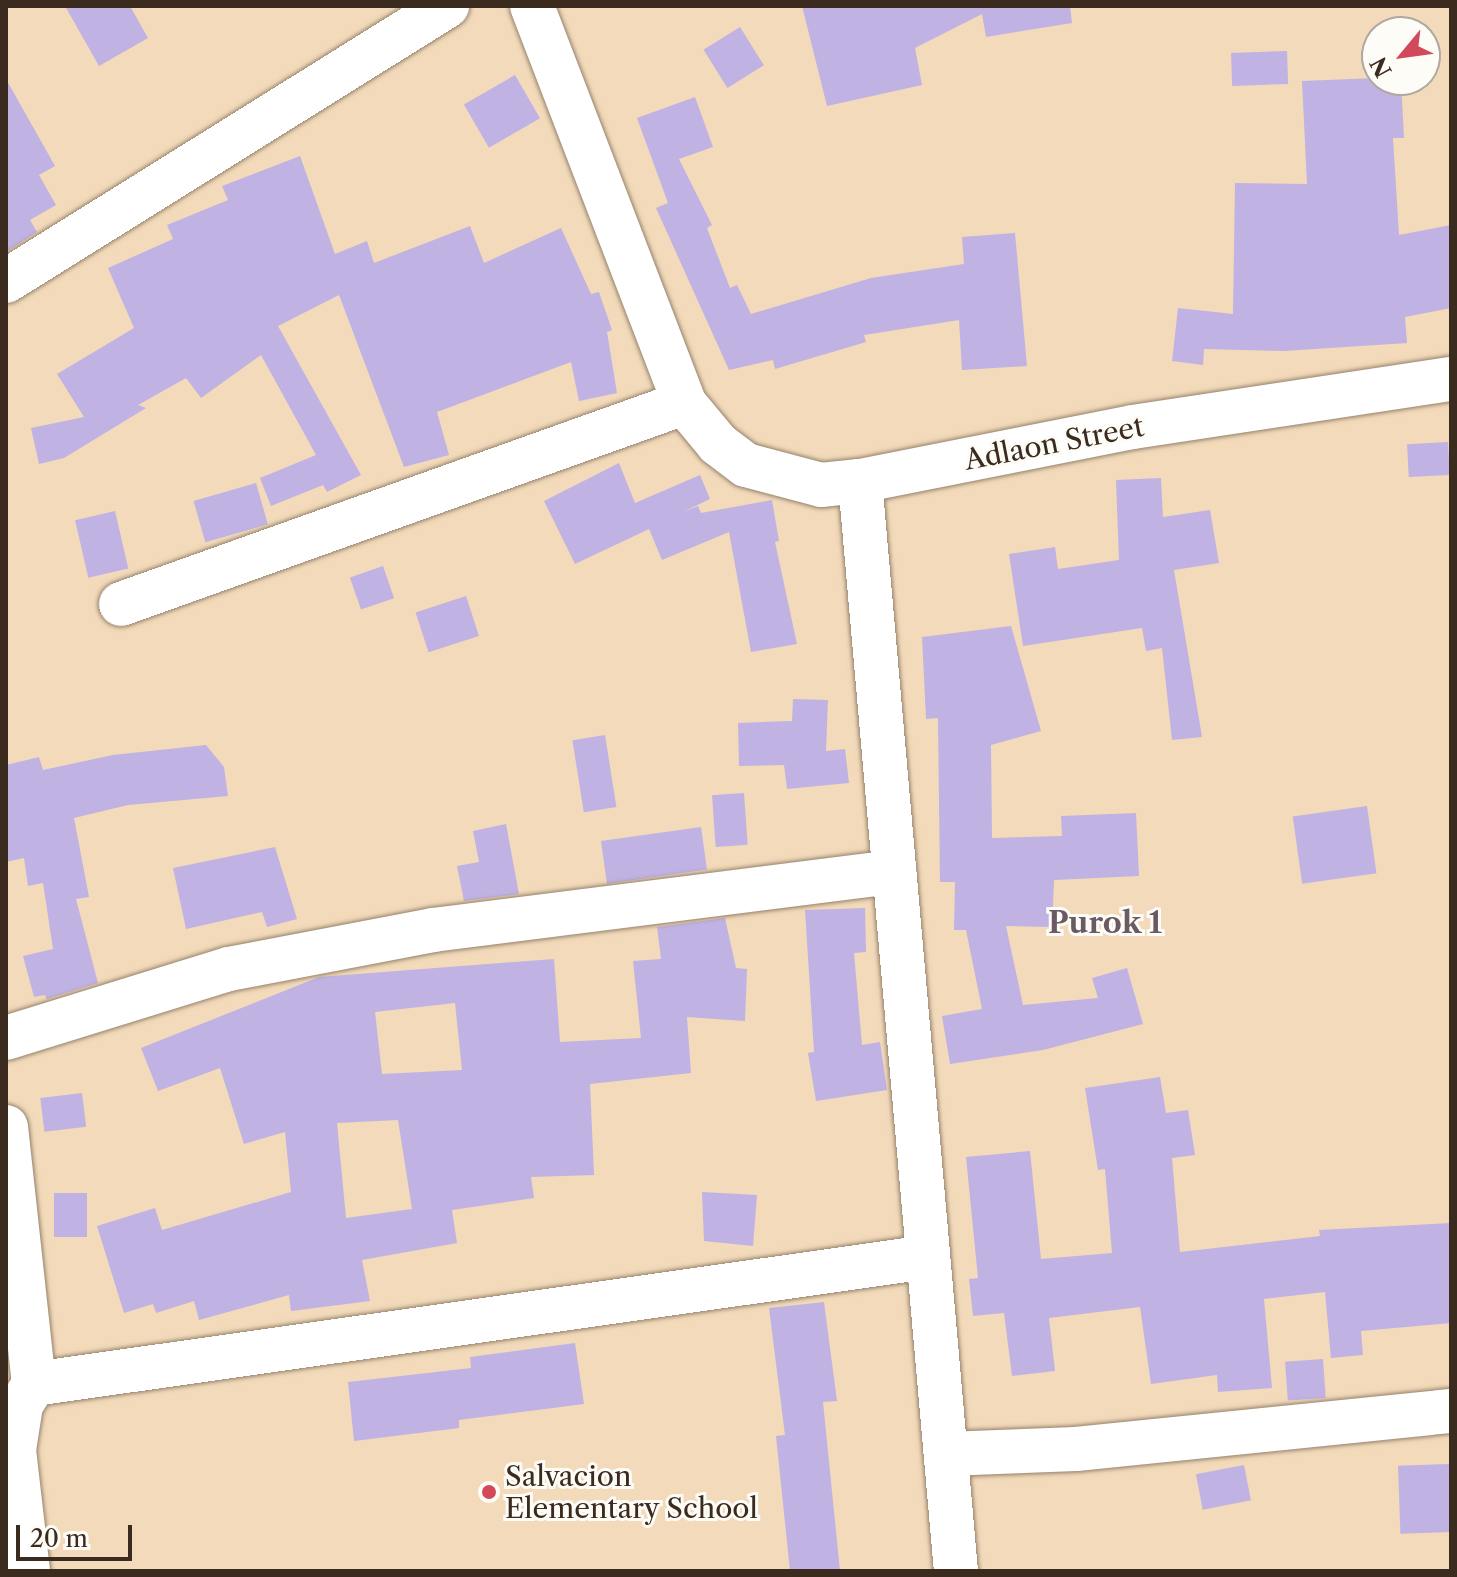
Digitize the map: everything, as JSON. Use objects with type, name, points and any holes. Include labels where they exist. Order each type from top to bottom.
[{"type":"street","points":[[6,281],[447,6]]},
{"type":"street","name":"Adlaon Street","points":[[532,6],[684,403],[718,444],[746,465],[821,485],[860,481],[1133,427],[1451,379]]},
{"type":"street","points":[[121,604],[684,403]]},
{"type":"street","points":[[860,481],[956,1571]]},
{"type":"street","points":[[6,1038],[229,969],[433,930],[894,872]]},
{"type":"street","points":[[6,1127],[8,1173],[34,1384],[21,1405],[14,1450],[20,1570]]},
{"type":"street","points":[[34,1384],[928,1257]]},
{"type":"street","points":[[946,1454],[1076,1449],[1451,1411]]},
{"type":"building","points":[[65,6],[130,6],[148,38],[99,66]]},
{"type":"building","points":[[802,6],[1070,6],[1072,23],[986,37],[982,14],[915,48],[922,85],[827,106]]},
{"type":"building","points":[[740,27],[764,65],[727,88],[704,50]]},
{"type":"building","points":[[1287,51],[1288,84],[1232,86],[1231,53]]},
{"type":"building","points":[[515,75],[540,118],[489,148],[464,105]]},
{"type":"building","points":[[6,79],[55,166],[39,175],[56,205],[30,220],[37,232],[6,252]]},
{"type":"building","points":[[1361,79],[1361,96],[1402,96],[1404,138],[1393,138],[1399,235],[1451,225],[1451,308],[1405,317],[1407,343],[1284,351],[1204,349],[1203,365],[1172,361],[1178,308],[1233,314],[1235,183],[1307,184],[1302,81]]},
{"type":"building","points":[[695,97],[713,147],[679,159],[712,225],[707,228],[730,288],[737,285],[751,314],[871,278],[964,264],[962,237],[1015,233],[1027,366],[962,370],[959,320],[864,335],[866,342],[775,369],[773,360],[729,370],[656,208],[668,203],[637,118]]},
{"type":"building","points":[[300,156],[335,254],[367,241],[374,263],[470,226],[484,263],[561,228],[591,294],[599,292],[612,330],[607,332],[617,393],[579,401],[571,362],[437,412],[449,455],[404,467],[339,295],[278,326],[361,475],[327,492],[323,485],[271,506],[260,478],[316,455],[261,355],[201,398],[186,378],[138,405],[146,408],[64,458],[39,464],[31,428],[84,417],[57,374],[134,328],[108,268],[173,239],[167,225],[228,200],[222,186]]},
{"type":"building","points":[[1448,442],[1450,475],[1409,477],[1407,444]]},
{"type":"building","points":[[619,463],[635,503],[700,475],[710,499],[683,512],[698,506],[701,513],[772,500],[779,541],[775,542],[797,644],[751,652],[729,532],[662,560],[649,529],[575,564],[544,501]]},
{"type":"building","points":[[1161,478],[1163,517],[1210,510],[1219,563],[1174,570],[1202,737],[1172,740],[1162,648],[1146,651],[1142,628],[1023,646],[1009,554],[1055,547],[1058,569],[1119,560],[1116,480]]},
{"type":"building","points":[[256,483],[268,524],[205,542],[194,501]]},
{"type":"building","points":[[115,511],[128,568],[88,578],[75,520]]},
{"type":"building","points":[[383,566],[394,598],[361,610],[350,577]]},
{"type":"building","points":[[466,596],[479,636],[429,652],[416,612]]},
{"type":"building","points":[[1011,626],[1041,731],[991,745],[992,838],[1062,836],[1061,816],[1136,813],[1139,876],[1054,880],[1052,927],[1006,926],[1023,1005],[1098,998],[1092,978],[1127,968],[1143,1024],[1043,1050],[950,1064],[942,1016],[982,1009],[966,930],[954,930],[955,882],[940,882],[938,718],[926,719],[922,637]]},
{"type":"building","points":[[793,699],[828,700],[826,751],[845,749],[849,783],[787,789],[784,765],[739,766],[738,723],[792,721]]},
{"type":"building","points":[[605,735],[616,807],[584,812],[572,740]]},
{"type":"building","points":[[206,745],[224,767],[228,796],[128,805],[74,818],[89,897],[76,899],[98,983],[47,999],[45,995],[34,997],[23,956],[53,949],[43,883],[28,886],[24,858],[6,862],[6,765],[39,757],[43,770],[113,755]]},
{"type":"building","points":[[744,793],[748,845],[716,847],[712,795]]},
{"type":"building","points":[[1367,806],[1376,873],[1302,884],[1293,816]]},
{"type":"building","points":[[506,824],[519,894],[464,901],[457,866],[479,862],[473,831]]},
{"type":"building","points":[[701,827],[707,870],[607,884],[601,841]]},
{"type":"building","points":[[275,847],[297,919],[267,927],[262,912],[186,929],[173,868]]},
{"type":"building","points":[[865,908],[866,952],[854,953],[862,1045],[880,1042],[887,1090],[816,1101],[808,1053],[814,1052],[805,910]]},
{"type":"building","points":[[725,918],[736,968],[747,969],[745,1021],[687,1017],[691,1073],[590,1084],[594,1175],[531,1177],[534,1198],[452,1210],[457,1243],[362,1260],[370,1301],[291,1311],[289,1295],[199,1320],[194,1301],[156,1313],[153,1304],[124,1313],[97,1226],[155,1208],[162,1230],[291,1192],[285,1132],[244,1144],[220,1068],[158,1091],[141,1048],[319,977],[554,959],[560,1042],[641,1038],[633,961],[661,959],[657,927]],"holes":[[[455,1003],[462,1070],[382,1074],[375,1012]],[[398,1120],[412,1209],[346,1218],[337,1123]]]},
{"type":"building","points":[[1160,1077],[1166,1113],[1188,1110],[1195,1155],[1172,1158],[1180,1252],[1320,1236],[1319,1230],[1451,1223],[1451,1323],[1361,1331],[1363,1355],[1331,1358],[1325,1292],[1264,1299],[1272,1388],[1218,1392],[1217,1375],[1151,1384],[1140,1307],[1049,1318],[1055,1371],[1012,1376],[1004,1313],[973,1316],[969,1279],[978,1278],[966,1157],[1030,1151],[1041,1259],[1112,1253],[1105,1169],[1098,1170],[1085,1088]]},
{"type":"building","points":[[82,1093],[86,1127],[44,1132],[40,1098]]},
{"type":"building","points":[[702,1192],[757,1195],[753,1246],[704,1241]]},
{"type":"building","points":[[54,1193],[87,1193],[87,1237],[54,1237]]},
{"type":"building","points":[[824,1302],[837,1401],[823,1402],[840,1571],[790,1571],[776,1436],[785,1435],[769,1308]]},
{"type":"building","points":[[575,1343],[584,1404],[459,1420],[459,1428],[354,1441],[348,1382],[471,1368],[470,1357]]},
{"type":"building","points":[[1323,1359],[1326,1398],[1288,1401],[1285,1362]]},
{"type":"building","points":[[1449,1464],[1451,1532],[1400,1534],[1398,1466]]},
{"type":"building","points":[[1244,1465],[1251,1500],[1203,1510],[1196,1474]]},
{"type":"place","name":"Salvacion Elementary School","points":[[489,1492]]},
{"type":"district","name":"Purok 1","points":[[1105,923]]}]
